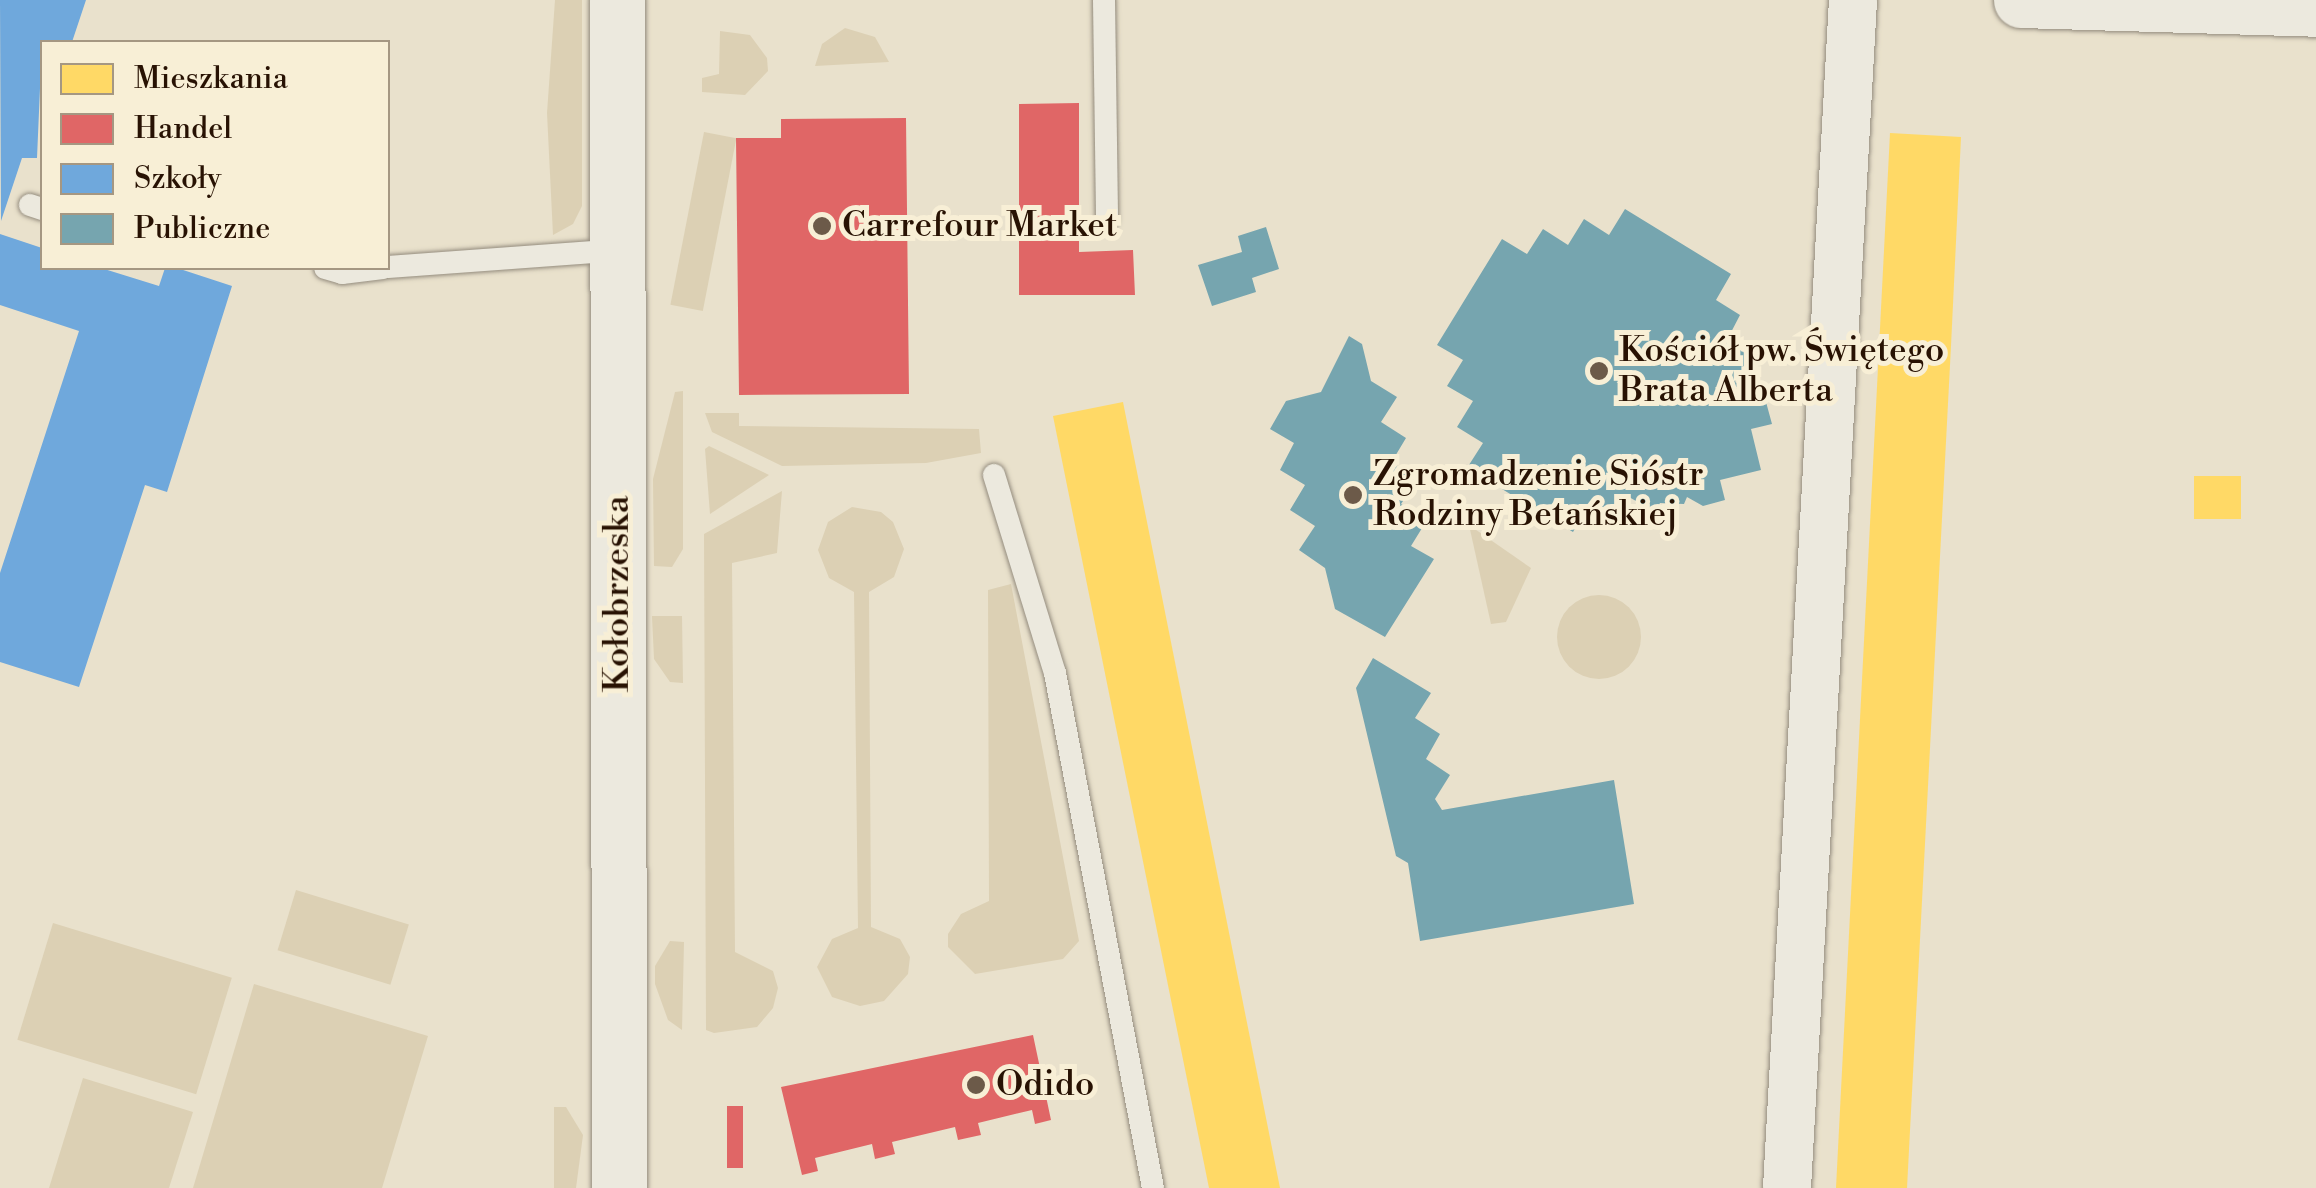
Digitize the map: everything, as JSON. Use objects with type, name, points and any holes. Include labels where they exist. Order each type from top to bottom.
[{"type":"street","name":"Kołobrzeska","points":[[617,0],[618,1188]]},
{"type":"street","points":[[1787,1188],[1853,0]]},
{"type":"street","points":[[2021,0],[2316,8]]},
{"type":"lane","points":[[1104,0],[1107,219]]},
{"type":"lane","points":[[390,267],[618,250]]},
{"type":"lane","points":[[994,475],[1055,673],[1153,1188]]},
{"type":"shaded area","points":[[555,0],[582,0],[582,206],[573,224],[553,235],[547,113]]},
{"type":"shaded area","points":[[845,28],[875,37],[889,62],[815,66],[822,44]]},
{"type":"shaded area","points":[[720,31],[750,35],[767,58],[768,71],[745,95],[702,92],[702,78],[719,74]]},
{"type":"shaded area","points":[[704,132],[736,138],[703,311],[670,305]]},
{"type":"shaded area","points":[[683,391],[683,549],[672,567],[654,566],[653,479],[675,392]]},
{"type":"shaded area","points":[[705,413],[739,413],[739,426],[979,429],[981,453],[926,463],[782,466],[712,432]]},
{"type":"shaded area","points":[[709,446],[769,475],[710,514],[705,449]]},
{"type":"shaded area","points":[[782,491],[777,553],[732,563],[735,952],[773,971],[778,988],[773,1008],[757,1027],[714,1033],[706,1030],[704,534]]},
{"type":"shaded area","points":[[852,507],[881,512],[893,522],[904,549],[894,577],[869,592],[871,927],[900,939],[910,957],[908,974],[884,1001],[860,1006],[832,997],[817,967],[832,939],[858,928],[854,592],[829,578],[818,550],[828,522]]},
{"type":"shaded area","points":[[1469,525],[1531,568],[1506,622],[1491,624]]},
{"type":"shaded area","points":[[1011,584],[1079,941],[1063,959],[975,974],[948,947],[948,934],[961,914],[989,901],[988,590]]},
{"type":"shaded area","points":[[1599,595],[1622,602],[1634,614],[1641,637],[1634,660],[1622,672],[1599,679],[1576,672],[1564,660],[1557,637],[1564,614],[1576,602]]},
{"type":"shaded area","points":[[652,616],[682,616],[683,683],[670,682],[654,659]]},
{"type":"shaded area","points":[[296,890],[409,924],[390,985],[278,950]]},
{"type":"shaded area","points":[[53,923],[232,978],[196,1094],[17,1040]]},
{"type":"shaded area","points":[[670,941],[684,942],[682,1030],[668,1020],[655,984],[655,966]]},
{"type":"shaded area","points":[[254,984],[428,1036],[382,1188],[193,1188]]},
{"type":"shaded area","points":[[83,1078],[193,1112],[169,1188],[49,1188]]},
{"type":"shaded area","points":[[554,1107],[566,1107],[583,1135],[576,1188],[554,1188]]},
{"type":"building: Mieszkania","points":[[1890,133],[1961,137],[1951,346],[1907,1188],[1836,1188]]},
{"type":"building: Mieszkania","points":[[1123,402],[1280,1188],[1209,1188],[1053,416]]},
{"type":"building: Mieszkania","points":[[2194,476],[2241,476],[2241,519],[2194,519]]},
{"type":"building: Handel","points":[[1079,103],[1079,252],[1133,250],[1135,295],[1019,295],[1019,104]]},
{"type":"building: Handel","name":"Carrefour Market","points":[[906,118],[909,394],[739,395],[736,138],[781,138],[781,119]]},
{"type":"building: Handel","points":[[1033,1035],[1051,1120],[1035,1124],[1032,1110],[978,1123],[981,1135],[958,1140],[955,1127],[892,1142],[895,1154],[875,1159],[872,1144],[815,1158],[818,1171],[802,1175],[781,1087]]},
{"type":"building: Handel","points":[[727,1106],[743,1106],[743,1168],[727,1168]]},
{"type":"building: Szkoły","points":[[0,0],[86,0],[73,40],[40,40],[37,158],[22,158],[1,221]]},
{"type":"building: Szkoły","points":[[0,234],[40,247],[40,270],[107,270],[159,286],[164,270],[183,270],[232,286],[167,492],[145,485],[79,687],[0,662],[0,573],[79,331],[0,305]]},
{"type":"building: Publiczne","name":"Kościół pw. Świętego Brata Alberta","points":[[1625,209],[1731,274],[1716,300],[1740,315],[1726,342],[1750,356],[1735,382],[1766,402],[1772,424],[1751,429],[1761,470],[1720,480],[1725,500],[1703,506],[1687,497],[1684,504],[1660,503],[1655,512],[1629,497],[1614,522],[1588,507],[1573,532],[1467,468],[1483,443],[1457,427],[1473,401],[1447,386],[1463,360],[1437,345],[1502,239],[1527,254],[1543,229],[1568,245],[1584,219],[1609,235]]},
{"type":"building: Publiczne","points":[[1266,227],[1279,269],[1252,278],[1256,292],[1212,306],[1198,265],[1242,252],[1238,236]]},
{"type":"building: Publiczne","name":"Zgromadzenie Sióstr Rodziny Betańskiej","points":[[1349,336],[1362,344],[1371,381],[1397,397],[1381,422],[1406,438],[1391,463],[1417,480],[1401,504],[1427,520],[1411,546],[1434,559],[1385,637],[1335,609],[1325,568],[1299,550],[1315,526],[1290,510],[1305,485],[1280,470],[1294,443],[1270,429],[1286,401],[1321,392]]},
{"type":"building: Publiczne","points":[[1373,658],[1431,693],[1415,718],[1440,734],[1426,759],[1450,775],[1435,799],[1442,810],[1614,780],[1634,904],[1420,941],[1408,863],[1396,856],[1356,688]]},
{"type":"place","name":"Carrefour Market","points":[[822,226]]},
{"type":"place","name":"Kościół pw. Świętego Brata Alberta","points":[[1599,371]]},
{"type":"place","name":"Zgromadzenie Sióstr Rodziny Betańskiej","points":[[1353,495]]},
{"type":"place","name":"Odido","points":[[976,1085]]}]
